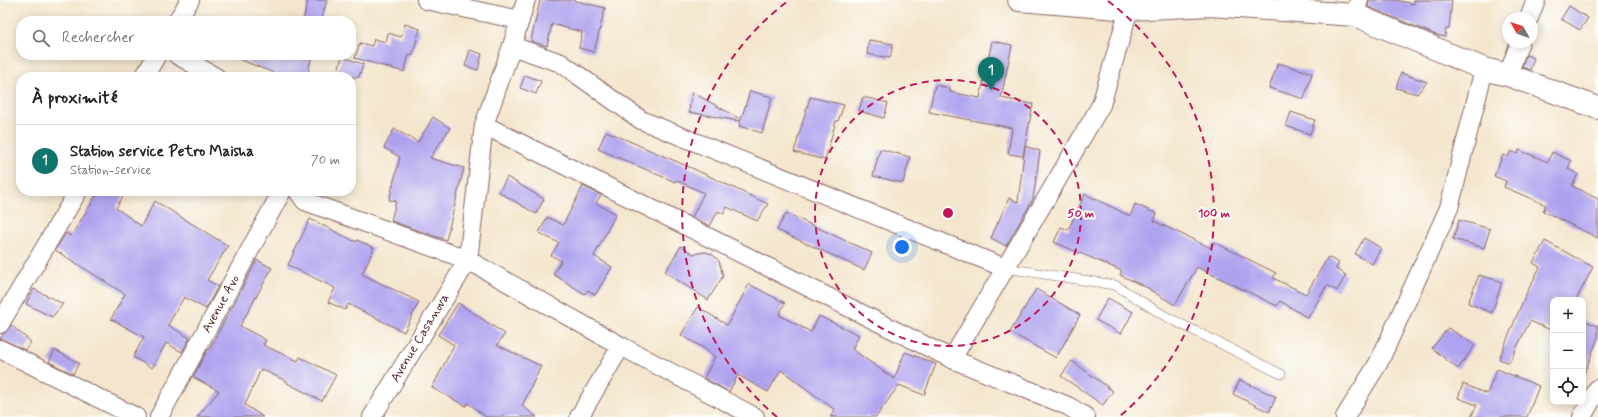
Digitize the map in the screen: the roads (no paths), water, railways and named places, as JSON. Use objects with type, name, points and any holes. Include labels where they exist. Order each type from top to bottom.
[{"type":"main road","points":[[1019,0],[1129,9],[1210,2],[1357,8],[1484,69],[1508,74],[1598,108]]},
{"type":"street","points":[[180,16],[190,0]]},
{"type":"street","points":[[426,0],[520,20]]},
{"type":"street","points":[[468,260],[484,125],[512,46],[526,0]]},
{"type":"street","points":[[1531,12],[1536,0]]},
{"type":"street","points":[[952,359],[1101,105],[1129,9]]},
{"type":"street","points":[[512,46],[561,63],[642,120],[1005,268]]},
{"type":"street","points":[[1508,74],[1518,48]]},
{"type":"street","points":[[147,72],[154,60]]},
{"type":"street","points":[[186,60],[207,72]]},
{"type":"street","points":[[1344,417],[1378,362],[1449,208],[1484,69]]},
{"type":"street","points":[[484,125],[952,359],[1068,406],[1086,417]]},
{"type":"street","points":[[0,324],[75,196]]},
{"type":"street","name":"Avenue Avo","points":[[159,417],[279,196]]},
{"type":"street","points":[[302,196],[305,201],[468,260],[622,346],[755,417]]},
{"type":"street","name":"Avenue Casanova","points":[[372,417],[468,260]]},
{"type":"street","points":[[580,417],[622,346]]},
{"type":"street","points":[[0,349],[136,417]]},
{"type":"street","points":[[1582,417],[1598,388]]},
{"type":"lane","points":[[1005,268],[1115,285],[1166,316],[1281,374]]},
{"type":"place","name":"Station service Petro Maisha","points":[[991,90]]}]
